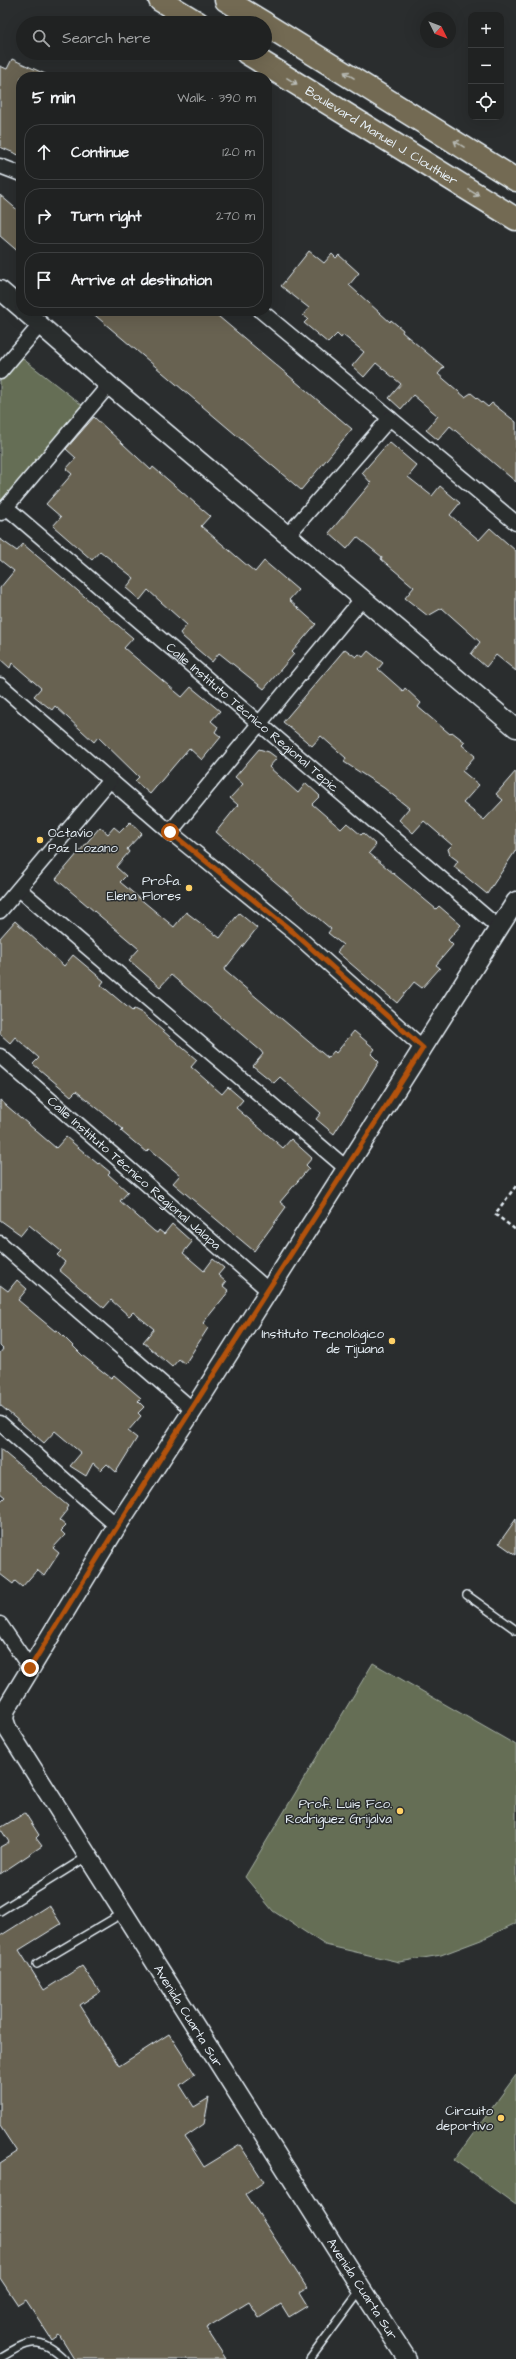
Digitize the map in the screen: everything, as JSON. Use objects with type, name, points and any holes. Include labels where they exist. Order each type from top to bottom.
[{"type":"main road","points":[[160,0],[186,16]]},
{"type":"main road","points":[[226,0],[253,16]]},
{"type":"main road","points":[[272,27],[516,180]]},
{"type":"main road","name":"Boulevard Manuel J. Clouthier","points":[[257,60],[516,219]]},
{"type":"street","points":[[0,166],[16,172]]},
{"type":"street","points":[[0,290],[16,304]]},
{"type":"street","points":[[30,316],[287,536],[516,728]]},
{"type":"street","points":[[267,316],[516,523]]},
{"type":"street","points":[[0,372],[40,325]]},
{"type":"street","points":[[3,511],[109,385]]},
{"type":"street","points":[[287,536],[390,418]]},
{"type":"street","name":"Calle Instituto Técnico Regional Tepic","points":[[3,511],[259,723],[499,928]]},
{"type":"street","points":[[170,832],[362,599]]},
{"type":"street","points":[[0,685],[170,832],[293,932],[423,1048]]},
{"type":"street","points":[[0,911],[110,780]]},
{"type":"street","points":[[19,889],[346,1168]]},
{"type":"street","points":[[0,1624],[30,1668],[117,1526],[193,1410],[516,901]]},
{"type":"street","name":"Calle Instituto Técnico Regional Jalapa","points":[[0,1056],[269,1290]]},
{"type":"street","points":[[0,1243],[193,1410]]},
{"type":"street","points":[[0,1423],[117,1526]]},
{"type":"street","name":"Avenida Cuarta Sur","points":[[30,1668],[6,1709],[4,1719],[7,1728],[362,2290],[408,2359]]},
{"type":"lane","points":[[467,1595],[516,1630]]},
{"type":"lane","points":[[0,1911],[88,1856]]},
{"type":"lane","points":[[37,1964],[123,1913]]},
{"type":"lane","points":[[310,2359],[362,2290]]},
{"type":"lane","points":[[0,2358],[23,2344],[39,2342],[51,2346],[64,2359]]},
{"type":"path","points":[[516,1186],[495,1214],[516,1230]]},
{"type":"green space","points":[[18,355],[87,409],[0,511],[0,376]]},
{"type":"green space","name":"Prof. Luis Fco. Rodriguez Grijalva","points":[[373,1663],[516,1745],[516,1923],[481,1940],[441,1955],[399,1962],[325,1945],[273,1911],[245,1877]]},
{"type":"green space","name":"Circuito deportivo","points":[[516,2075],[516,2205],[454,2160]]},
{"type":"building","points":[[12,59],[41,72],[16,72],[16,154],[0,147],[0,66],[7,69]]},
{"type":"building","points":[[0,195],[16,209],[16,250],[0,236]]},
{"type":"building","points":[[309,251],[324,263],[332,254],[336,258],[339,255],[359,273],[349,285],[390,322],[391,320],[403,330],[402,332],[444,367],[438,374],[465,397],[471,393],[488,407],[492,403],[516,422],[516,482],[450,426],[438,440],[426,430],[438,416],[413,395],[401,409],[389,398],[401,384],[376,363],[364,377],[352,366],[364,352],[343,335],[341,338],[337,334],[328,343],[304,323],[308,319],[303,315],[309,308],[281,286]]},
{"type":"building","points":[[96,316],[218,316],[352,429],[301,490]]},
{"type":"building","points":[[94,417],[151,470],[153,467],[210,516],[201,526],[243,562],[255,572],[264,561],[298,590],[289,600],[316,624],[292,652],[294,654],[264,689],[219,653],[212,662],[180,633],[187,625],[148,590],[140,600],[126,588],[134,578],[100,551],[92,560],[53,526],[61,517],[46,504],[72,474],[66,469],[76,458],[66,449]]},
{"type":"building","points":[[389,442],[417,466],[408,477],[432,496],[440,486],[460,503],[450,515],[465,528],[479,540],[490,528],[516,551],[516,671],[496,655],[486,667],[471,654],[480,642],[442,608],[428,616],[405,598],[414,587],[381,559],[382,557],[357,537],[347,549],[329,533],[371,483],[362,473]]},
{"type":"building","points":[[0,539],[17,551],[23,544],[133,638],[124,648],[182,697],[191,687],[220,711],[211,721],[218,727],[215,732],[221,737],[202,760],[189,748],[150,794],[135,781],[139,777],[98,737],[94,742],[55,706],[52,710],[34,696],[41,688],[12,663],[10,668],[0,659],[0,588],[14,571],[0,560]]},
{"type":"building","points":[[345,649],[356,657],[359,654],[363,657],[368,651],[383,663],[378,669],[403,691],[405,688],[421,703],[418,707],[450,734],[452,732],[465,742],[462,745],[475,756],[462,771],[479,785],[463,803],[484,820],[503,800],[496,794],[516,771],[516,850],[487,894],[454,867],[458,861],[450,855],[448,849],[452,845],[424,821],[413,833],[399,820],[409,808],[384,788],[344,762],[346,758],[321,736],[312,746],[283,722]]},
{"type":"building","points":[[259,749],[269,752],[277,758],[269,767],[298,793],[306,783],[320,796],[312,804],[341,829],[347,823],[361,835],[363,833],[376,845],[369,853],[436,909],[439,906],[461,925],[448,940],[453,945],[436,965],[440,968],[422,988],[414,982],[397,1003],[337,952],[343,945],[328,933],[331,929],[216,832],[238,805],[230,798],[243,784],[235,777]]},
{"type":"building","points":[[130,822],[142,833],[127,849],[129,852],[116,867],[126,876],[120,882],[174,927],[186,912],[220,938],[239,913],[257,928],[224,970],[328,1058],[334,1051],[336,1053],[354,1031],[375,1049],[371,1054],[379,1062],[334,1134],[316,1119],[321,1113],[280,1077],[274,1083],[253,1066],[263,1054],[261,1051],[171,975],[160,987],[129,960],[139,949],[56,879],[100,827],[108,834],[114,827],[120,832]]},
{"type":"building","points":[[15,921],[64,966],[73,955],[104,981],[101,985],[132,1011],[134,1009],[142,1013],[197,1060],[191,1067],[222,1094],[228,1087],[243,1100],[236,1108],[283,1148],[291,1139],[312,1158],[306,1165],[309,1168],[280,1202],[286,1207],[254,1251],[173,1183],[180,1175],[149,1149],[146,1152],[121,1131],[123,1129],[76,1091],[71,1096],[33,1064],[39,1058],[15,1037],[10,1043],[0,1034],[0,938]]},
{"type":"building","points":[[0,1100],[56,1148],[66,1137],[98,1164],[99,1163],[110,1172],[108,1174],[128,1192],[120,1201],[157,1233],[159,1230],[164,1234],[172,1224],[192,1242],[183,1253],[204,1271],[213,1259],[224,1268],[218,1275],[226,1282],[223,1286],[229,1291],[203,1323],[208,1328],[185,1364],[179,1359],[172,1367],[143,1342],[154,1329],[133,1312],[129,1316],[111,1300],[104,1308],[59,1270],[65,1262],[57,1255],[61,1251],[29,1225],[21,1235],[0,1220]]},
{"type":"building","points":[[17,1280],[27,1289],[18,1300],[55,1331],[57,1330],[83,1356],[111,1378],[114,1375],[141,1398],[138,1401],[144,1407],[138,1413],[141,1416],[128,1431],[137,1438],[116,1472],[107,1464],[101,1470],[93,1463],[86,1476],[70,1466],[81,1453],[55,1431],[44,1443],[0,1405],[0,1353],[3,1349],[0,1346],[0,1285],[8,1291]]},
{"type":"building","points":[[0,1449],[68,1506],[66,1509],[67,1510],[59,1520],[66,1526],[61,1531],[65,1535],[53,1548],[59,1553],[44,1576],[37,1570],[22,1587],[15,1581],[13,1584],[0,1574],[0,1502],[5,1497],[0,1493]]},
{"type":"building","points":[[516,1519],[516,1555],[499,1543]]},
{"type":"building","points":[[25,1813],[39,1835],[36,1838],[42,1846],[0,1874],[0,1847],[9,1842],[0,1828]]},
{"type":"building","points":[[49,1905],[61,1924],[19,1950],[44,1990],[82,1966],[100,1992],[80,2005],[119,2066],[169,2034],[195,2074],[180,2085],[194,2107],[209,2098],[204,2124],[185,2137],[204,2167],[240,2145],[264,2182],[246,2194],[307,2288],[299,2293],[307,2306],[289,2317],[281,2304],[259,2318],[249,2302],[206,2328],[226,2359],[74,2359],[59,2335],[52,2340],[26,2300],[18,2305],[0,2278],[0,2163],[17,2152],[0,2126],[0,1936]]},
{"type":"place","name":"Octavio Paz Lozano","points":[[40,840]]},
{"type":"place","name":"Profa. Elena Flores","points":[[189,888]]},
{"type":"place","name":"Instituto Tecnológico de Tijuana","points":[[392,1341]]},
{"type":"place","name":"Prof. Luis Fco. Rodriguez Grijalva","points":[[400,1811]]},
{"type":"place","name":"Circuito deportivo","points":[[501,2118]]},
{"type":"route","points":[[30,1668],[117,1526],[193,1410],[423,1048],[293,932],[170,832]]}]
